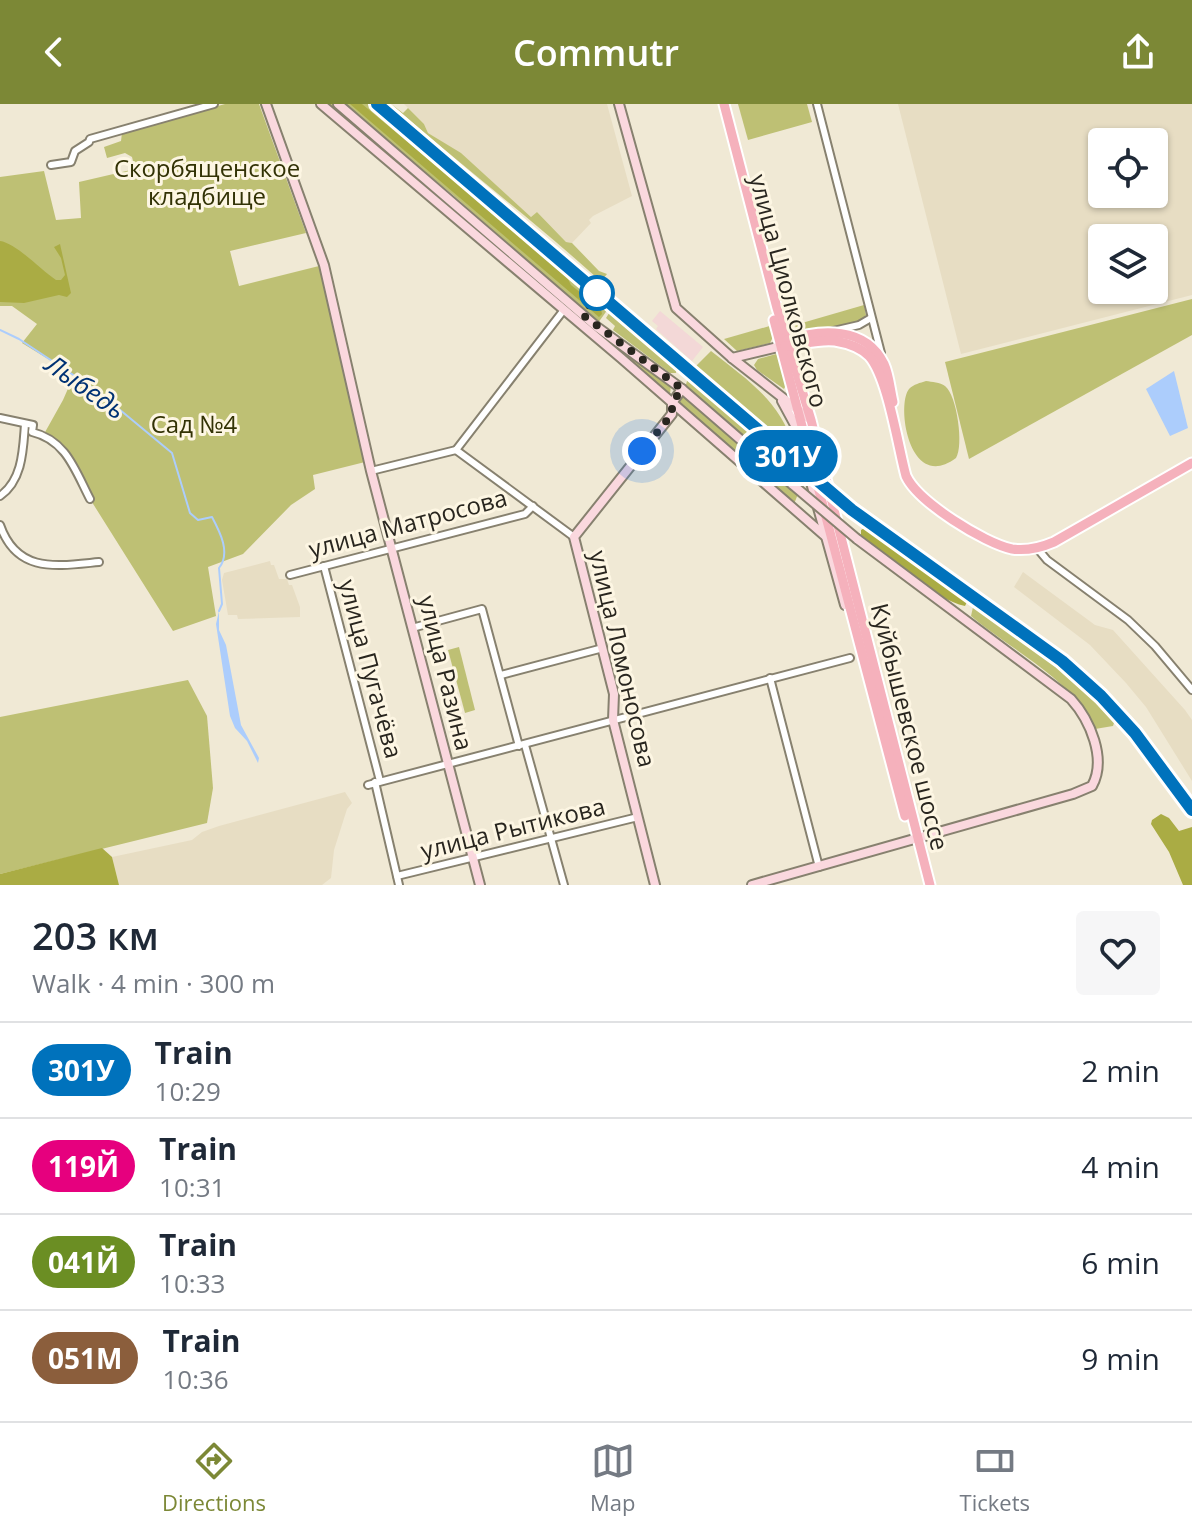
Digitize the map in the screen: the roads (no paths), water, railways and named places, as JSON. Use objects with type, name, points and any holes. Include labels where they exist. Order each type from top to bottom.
[{"type":"main road","name":"улица Циолковского","points":[[721,104],[786,344],[811,420],[846,580]]},
{"type":"main road","points":[[786,344],[827,332],[858,338],[876,351],[884,364],[910,468],[919,488],[936,502],[994,537],[1018,546],[1037,548]]},
{"type":"main road","points":[[786,344],[826,341],[863,351],[880,374],[906,476],[914,490],[932,506],[996,543],[1013,549],[1037,548],[1054,542],[1192,463]]},
{"type":"main road","name":"улица Циолковского","points":[[786,344],[799,411],[846,580]]},
{"type":"main road","name":"Куйбышевское шоссе","points":[[846,580],[860,648],[914,840],[930,885]]},
{"type":"main road","name":"Куйбышевское шоссе","points":[[846,580],[923,885]]},
{"type":"street","points":[[51,165],[71,162],[75,151],[90,139],[214,104]]},
{"type":"street","name":"улица Разина","points":[[266,104],[324,265],[371,471],[480,885]]},
{"type":"street","points":[[321,104],[824,535]]},
{"type":"street","points":[[338,104],[597,327],[682,389],[857,539],[1071,699],[1081,710],[1092,735],[1099,769],[1092,786],[752,885]]},
{"type":"street","points":[[619,104],[671,298],[682,315],[811,420]]},
{"type":"street","points":[[817,104],[884,364]]},
{"type":"street","points":[[371,471],[456,450],[563,311]]},
{"type":"street","points":[[827,332],[859,325],[871,318]]},
{"type":"street","points":[[732,358],[786,344]]},
{"type":"street","points":[[574,537],[672,414],[672,403],[682,389]]},
{"type":"street","name":"Куйбышевское шоссе","points":[[779,396],[795,425],[824,535],[860,648]]},
{"type":"street","points":[[0,418],[33,425],[32,432],[46,435],[64,448],[90,499]]},
{"type":"street","points":[[0,496],[13,482],[23,458],[25,424]]},
{"type":"street","name":"улица Ломоносова","points":[[456,450],[574,537],[614,694],[613,720],[655,885]]},
{"type":"street","name":"улица Матросова","points":[[290,575],[525,514],[533,506]]},
{"type":"street","points":[[0,525],[5,540],[18,554],[39,565],[99,562]]},
{"type":"street","points":[[1037,548],[1047,560],[1128,620],[1192,690]]},
{"type":"street","name":"улица Пугачёва","points":[[324,566],[399,885]]},
{"type":"street","points":[[412,628],[482,609],[564,885]]},
{"type":"street","points":[[501,675],[603,648]]},
{"type":"street","points":[[374,783],[850,658]]},
{"type":"street","points":[[770,678],[819,867]]},
{"type":"street","name":"улица Рытикова","points":[[397,876],[638,817]]},
{"type":"water","points":[[1174,371],[1188,428],[1170,436],[1146,389]]},
{"type":"water","points":[[219,611],[219,630],[226,645],[241,725],[259,758],[258,763],[230,716],[216,624]]},
{"type":"waterway","name":"Лыбедь","points":[[0,330],[19,339],[96,390],[172,453],[190,513],[198,520],[212,517],[223,542],[224,556],[219,568],[222,604],[219,611]]},
{"type":"railway","points":[[377,104],[852,510],[1062,661],[1101,696],[1135,733],[1192,810]]},
{"type":"train","name":"301У","points":[[377,104],[852,510],[1062,661],[1101,696],[1135,733],[1192,810]]},
{"type":"park label","name":"Скорбященское кладбище","points":[[207,183]]},
{"type":"park label","name":"Сад №4","points":[[194,425]]}]
